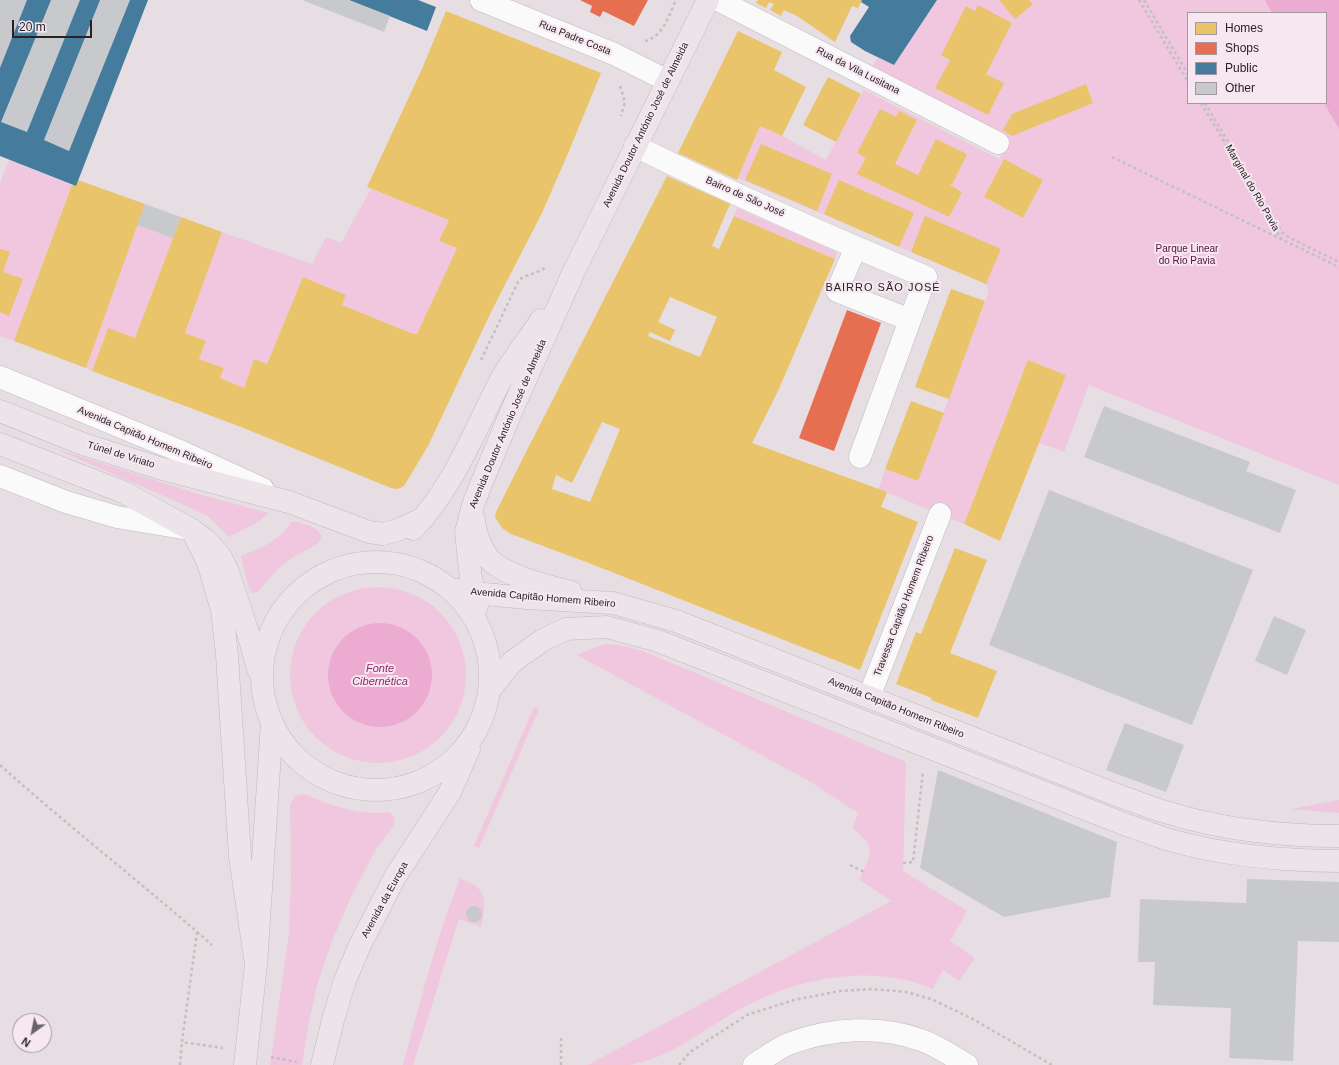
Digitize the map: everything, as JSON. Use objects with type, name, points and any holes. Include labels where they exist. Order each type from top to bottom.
[{"type":"main road","name":"Avenida Doutor António José de Almeida","points":[[488,651],[471,579],[466,532],[473,505],[512,410],[574,271],[708,0]]},
{"type":"main road","name":"Avenida Doutor António José de Almeida","points":[[262,685],[265,646],[281,610],[308,583],[344,565],[378,556],[410,532],[424,518],[443,492],[456,469],[504,375],[574,271]]},
{"type":"main road","name":"Túnel de Viriato","points":[[0,411],[83,444],[160,468],[289,502],[315,512]]},
{"type":"main road","points":[[0,444],[123,492],[192,530],[207,541],[220,556],[228,572],[249,636],[272,723],[256,964],[245,1065]]},
{"type":"main road","points":[[473,505],[474,526],[486,555],[493,562],[510,573],[613,603]]},
{"type":"main road","points":[[315,512],[369,532],[383,534],[398,530],[424,518]]},
{"type":"main road","points":[[272,723],[294,755],[325,778],[361,789],[397,788],[432,776],[461,754],[481,723],[491,688],[488,651],[475,617],[452,589],[420,570],[378,556],[357,538],[315,512]]},
{"type":"main road","points":[[192,530],[208,562],[222,610],[227,655],[240,857],[256,964]]},
{"type":"main road","name":"Avenida Capitão Homem Ribeiro","points":[[452,589],[474,593],[526,598],[613,603],[676,621],[1122,797],[1169,814],[1258,832],[1305,836],[1339,836]]},
{"type":"main road","points":[[491,688],[512,662],[543,640],[566,629],[608,626],[658,641],[1129,826],[1170,840],[1255,856],[1315,861],[1339,861]]},
{"type":"main road","name":"Avenida da Europa","points":[[322,1065],[342,990],[359,947],[395,878],[450,792],[481,723]]},
{"type":"street","name":"Rua Padre Costa","points":[[480,0],[614,54],[668,81]]},
{"type":"street","name":"Rua da Vila Lusitana","points":[[718,0],[998,143]]},
{"type":"street","name":"Bairro de São José","points":[[635,146],[856,247],[926,277],[860,457]]},
{"type":"street","points":[[856,247],[837,291],[910,320]]},
{"type":"street","name":"Avenida Capitão Homem Ribeiro","points":[[0,377],[182,452],[289,502]]},
{"type":"street","points":[[0,476],[66,502],[117,517],[192,530]]},
{"type":"street","name":"Travessa Capitão Homem Ribeiro","points":[[869,697],[940,514]]},
{"type":"street","points":[[754,1065],[791,1044],[829,1033],[849,1031],[897,1033],[921,1040],[941,1049],[967,1065]]},
{"type":"path","points":[[619,120],[625,102],[619,83],[633,46],[636,43],[653,39],[658,34],[676,0]]},
{"type":"path","points":[[1139,0],[1187,80]]},
{"type":"path","points":[[1144,0],[1187,72]]},
{"type":"path","name":"Marginal do Rio Pavia","points":[[1202,104],[1282,239],[1339,267]]},
{"type":"path","points":[[1206,104],[1282,232],[1290,238],[1339,262]]},
{"type":"path","points":[[1112,157],[1282,239]]},
{"type":"path","points":[[481,361],[519,280],[525,276],[537,273],[546,268],[550,262]]},
{"type":"path","points":[[0,765],[212,945]]},
{"type":"path","points":[[903,863],[913,862],[923,770]]},
{"type":"path","points":[[850,866],[864,872]]},
{"type":"path","points":[[561,1038],[561,1065]]},
{"type":"path","points":[[1011,1040],[1052,1065]]},
{"type":"path","points":[[180,1065],[182,1042]]},
{"type":"green space","name":"Parque Linear do Rio Pavia","points":[[937,0],[1339,0],[1339,485],[1089,385],[1064,452],[1039,443],[1066,375],[1028,360],[964,524],[879,489],[885,469],[918,481],[989,291],[986,284],[738,178],[760,126],[826,160],[864,90],[999,159],[1010,140],[873,66],[878,57],[894,65]],"holes":[[[1004,159],[1043,180],[1023,218],[984,197]]]},
{"type":"green space","points":[[9,160],[72,185],[14,341],[0,336],[0,183]]},
{"type":"green space","points":[[371,189],[449,220],[439,241],[457,248],[417,334],[411,333],[342,305],[346,295],[303,277],[267,364],[254,359],[244,388],[220,378],[224,368],[199,359],[206,341],[185,333],[222,232],[312,264],[326,237],[341,243]]},
{"type":"green space","points":[[737,208],[837,252],[835,259],[734,216]]},
{"type":"green space","points":[[137,225],[173,238],[135,338],[108,328],[92,371],[86,368]]},
{"type":"green space","points":[[51,447],[198,494],[269,513],[258,522],[229,537],[208,516]]},
{"type":"green space","points":[[292,521],[314,528],[320,534],[320,540],[316,545],[287,562],[258,592],[253,593],[249,589],[241,556],[270,543],[287,528]]},
{"type":"green space","points":[[369,587],[387,587],[420,597],[434,607],[446,619],[456,633],[462,649],[466,666],[466,684],[462,701],[456,717],[446,731],[434,743],[420,753],[404,759],[387,763],[369,763],[336,753],[322,743],[310,731],[300,717],[294,701],[290,684],[290,666],[300,633],[310,619],[322,607],[336,597],[352,591]]},
{"type":"green space","points":[[605,644],[619,645],[643,651],[906,762],[903,871],[967,911],[950,941],[975,958],[959,981],[943,970],[933,989],[908,981],[883,977],[858,976],[832,978],[806,983],[758,1000],[735,1012],[685,1043],[659,1056],[630,1065],[588,1065],[891,901],[860,880],[870,854],[868,843],[853,828],[858,813],[809,781],[577,655]]},
{"type":"green space","points":[[534,707],[539,709],[479,848],[474,846]]},
{"type":"green space","points":[[305,794],[346,809],[367,813],[389,812],[395,818],[393,826],[375,851],[351,897],[332,941],[318,982],[309,1021],[302,1065],[270,1065],[289,934],[291,875],[290,805],[295,796]]},
{"type":"green space","points":[[1339,800],[1339,813],[1291,809]]},
{"type":"green space","points":[[460,878],[474,885],[482,893],[484,904],[481,927],[459,919],[413,1065],[403,1065],[436,947]]},
{"type":"water","points":[[1265,0],[1339,0],[1339,129],[1325,104],[1327,104],[1327,12],[1271,12]]},
{"type":"water","name":"Fonte Cibernética","points":[[380,623],[400,627],[409,632],[423,646],[428,655],[432,675],[428,695],[423,704],[409,718],[400,723],[380,727],[360,723],[351,718],[337,704],[332,695],[328,675],[332,655],[337,646],[351,632],[360,627]]},
{"type":"building: Homes","points":[[758,0],[862,0],[858,8],[852,6],[835,42],[797,16],[784,10],[781,16],[770,10],[774,4],[769,2],[766,8],[756,3]]},
{"type":"building: Homes","points":[[999,0],[1029,0],[1033,4],[1015,19]]},
{"type":"building: Homes","points":[[978,5],[1012,23],[986,74],[1004,83],[988,115],[935,88],[950,60],[941,55],[966,6],[975,11]]},
{"type":"building: Homes","points":[[446,11],[601,73],[542,213],[492,310],[428,446],[404,486],[398,489],[391,488],[241,427],[92,371],[108,328],[135,338],[181,217],[222,232],[185,333],[206,341],[199,359],[224,368],[220,378],[244,388],[254,359],[267,364],[303,277],[346,295],[342,305],[411,333],[417,334],[457,248],[439,241],[449,220],[367,187],[422,69]]},
{"type":"building: Homes","points":[[738,31],[782,52],[774,70],[806,87],[782,136],[760,126],[737,180],[678,153]]},
{"type":"building: Homes","points":[[828,77],[861,94],[836,142],[803,125]]},
{"type":"building: Homes","points":[[1086,84],[1093,103],[1012,136],[1003,130],[1012,114]]},
{"type":"building: Homes","points":[[880,109],[896,117],[899,111],[917,120],[895,164],[918,175],[936,139],[967,154],[953,183],[950,185],[962,192],[949,217],[857,174],[866,158],[857,153]]},
{"type":"building: Homes","points":[[761,144],[832,174],[817,211],[745,180]]},
{"type":"building: Homes","points":[[1004,159],[1043,180],[1023,218],[984,197]]},
{"type":"building: Homes","points":[[667,176],[730,204],[712,246],[719,249],[734,216],[835,259],[778,391],[752,443],[887,492],[881,507],[918,522],[860,670],[594,565],[511,534],[502,528],[495,517],[496,512]],"holes":[[[670,297],[717,317],[700,357],[648,336],[650,332],[670,341],[675,330],[658,322]],[[602,422],[620,429],[590,502],[552,489],[556,475],[572,483]]]},
{"type":"building: Homes","points":[[78,180],[145,204],[86,368],[14,341],[72,185],[76,186]]},
{"type":"building: Homes","points":[[839,180],[914,213],[899,247],[824,214]]},
{"type":"building: Homes","points":[[925,216],[1001,249],[986,284],[911,252]]},
{"type":"building: Homes","points":[[0,249],[10,252],[3,272],[23,279],[9,316],[0,312]]},
{"type":"building: Homes","points":[[951,289],[985,301],[949,399],[915,387]]},
{"type":"building: Homes","points":[[1028,360],[1066,375],[1000,541],[964,524]]},
{"type":"building: Homes","points":[[911,401],[944,413],[918,481],[885,469]]},
{"type":"building: Homes","points":[[955,548],[987,560],[950,653],[997,671],[978,718],[931,700],[932,698],[896,684],[916,632],[921,634]]},
{"type":"building: Shops","points":[[580,0],[648,0],[634,26],[603,11],[600,17],[590,12],[592,6]]},
{"type":"building: Shops","points":[[847,310],[881,323],[834,451],[799,438]]},
{"type":"building: Public","points":[[0,0],[148,0],[76,186],[0,156]]},
{"type":"building: Public","points":[[349,0],[418,0],[436,7],[427,31]]},
{"type":"building: Public","points":[[862,0],[937,0],[894,65],[865,51],[851,42],[850,36],[869,7],[861,2]]},
{"type":"building: Other","points":[[0,0],[27,0],[0,68]]},
{"type":"building: Other","points":[[51,0],[80,0],[27,132],[1,122]]},
{"type":"building: Other","points":[[100,0],[130,0],[69,151],[44,140]]},
{"type":"building: Other","points":[[302,0],[348,0],[390,16],[384,32]]},
{"type":"building: Other","points":[[145,204],[181,217],[173,238],[137,225]]},
{"type":"building: Other","points":[[1104,406],[1250,462],[1246,471],[1296,490],[1280,533],[1084,457]]},
{"type":"building: Other","points":[[1049,490],[1253,570],[1192,725],[989,645]]},
{"type":"building: Other","points":[[1274,616],[1306,630],[1287,675],[1255,661]]},
{"type":"building: Other","points":[[1125,723],[1184,745],[1166,792],[1106,770]]},
{"type":"building: Other","points":[[938,770],[1117,842],[1110,897],[1004,917],[920,868]]},
{"type":"building: Other","points":[[1247,879],[1339,882],[1339,942],[1298,941],[1293,1061],[1229,1058],[1231,1008],[1153,1005],[1155,962],[1138,962],[1140,899],[1246,903]]},
{"type":"building: Other","points":[[474,906],[480,908],[482,914],[480,920],[474,922],[468,920],[466,914],[468,908]]},
{"type":"district","name":"BAIRRO SÃO JOSÉ","points":[[883,288]]}]
